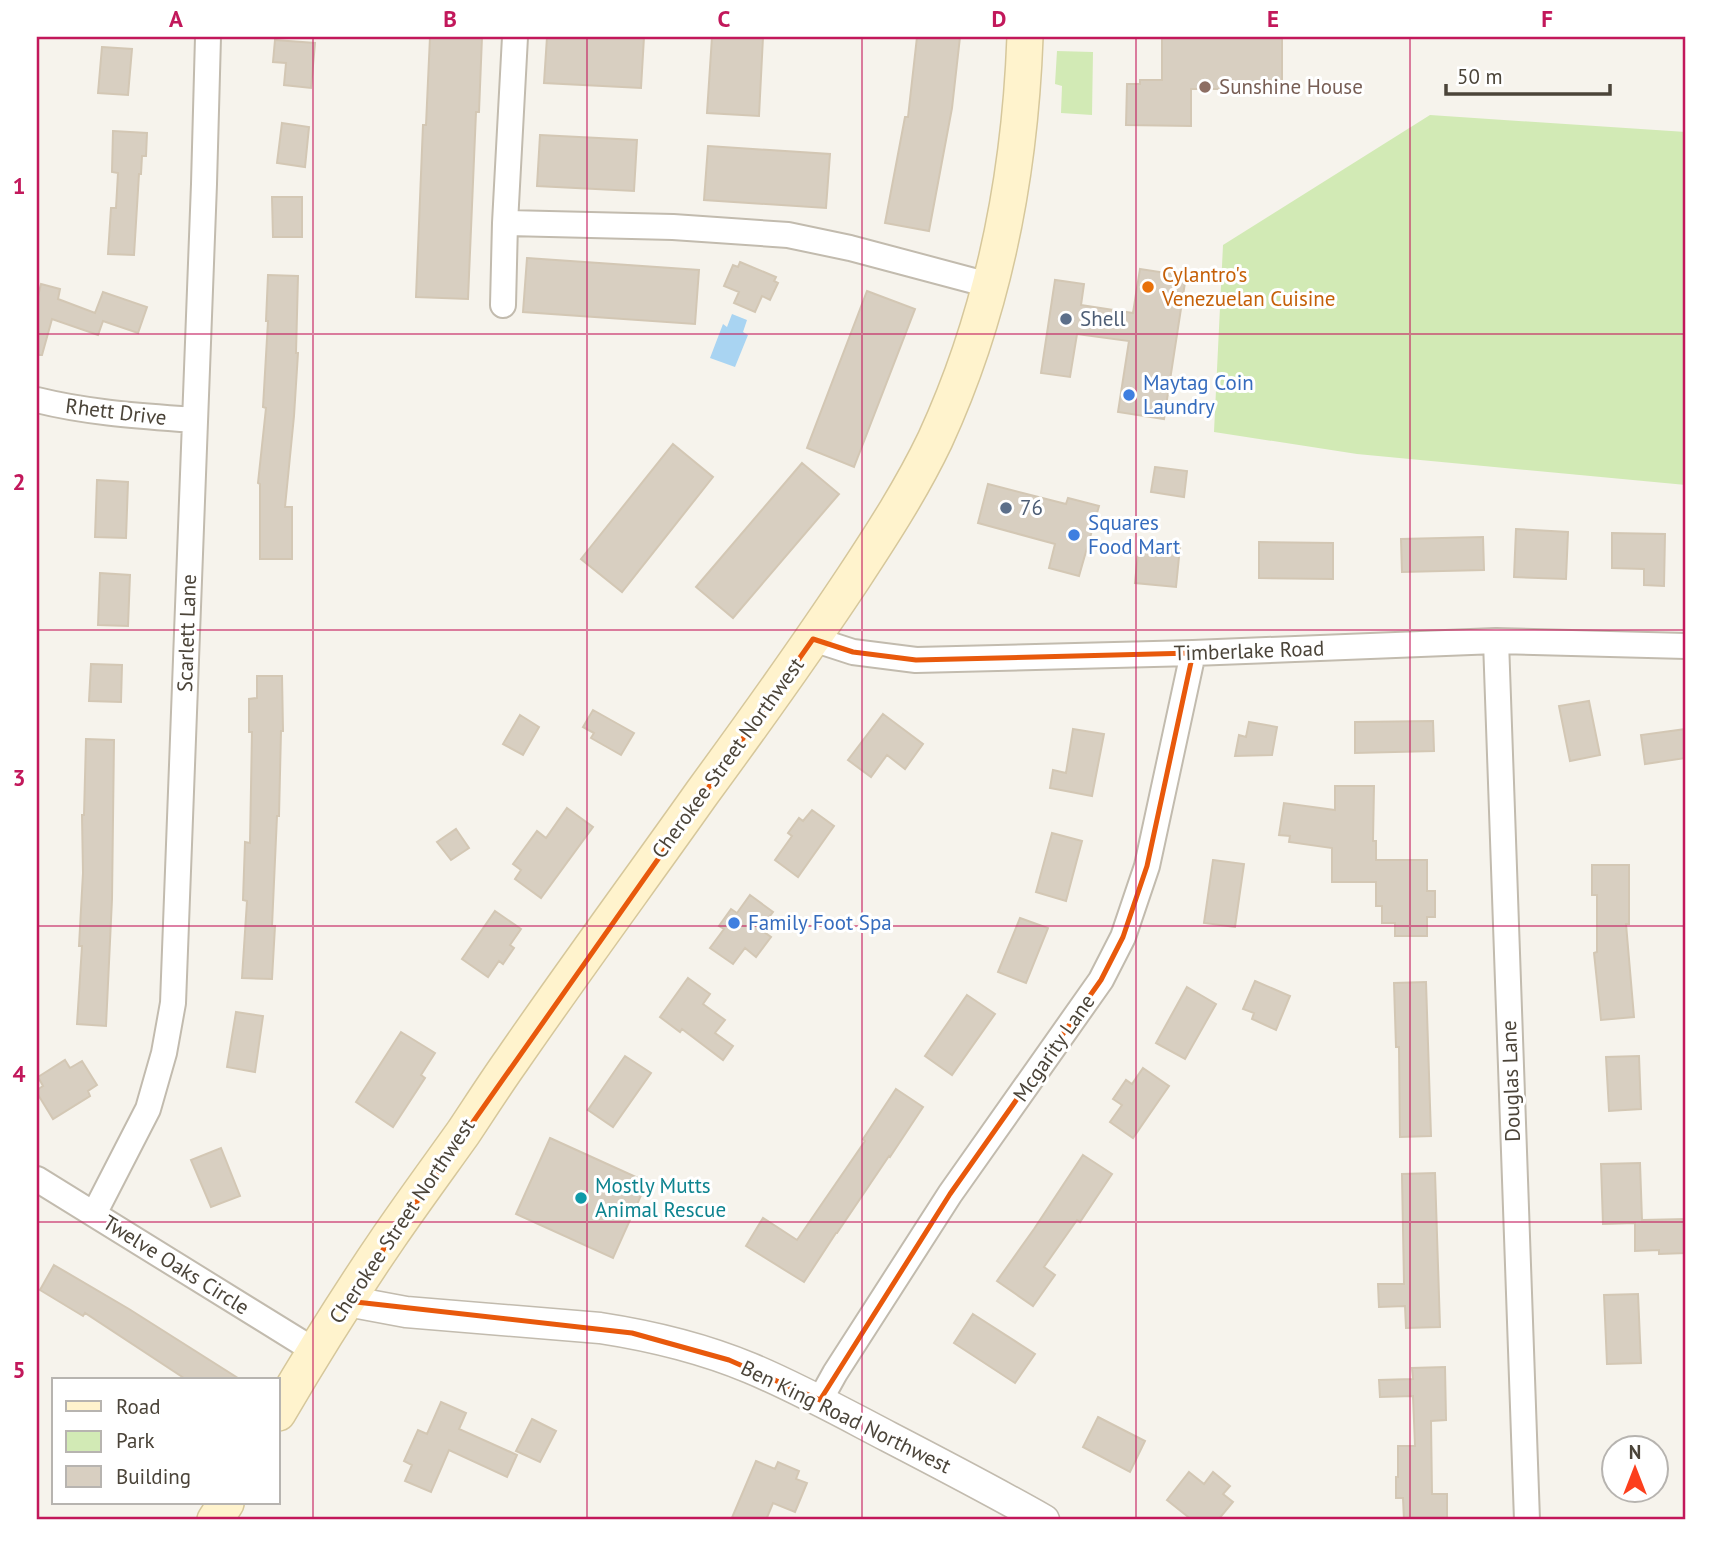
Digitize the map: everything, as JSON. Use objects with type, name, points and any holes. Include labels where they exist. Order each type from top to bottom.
[{"type":"main road","name":"Cherokee Street Northwest","points":[[280,1410],[346,1301],[390,1236],[523,1044],[813,639],[889,525],[934,442],[962,371],[989,285],[1009,202],[1024,77],[1025,37]]},
{"type":"main road","points":[[215,1520],[225,1504]]},
{"type":"street","name":"Scarlett Lane","points":[[94,1214],[148,1109],[164,1053],[173,1003],[208,37]]},
{"type":"street","points":[[503,304],[515,37]]},
{"type":"street","points":[[505,223],[673,227],[788,235],[850,248],[989,285]]},
{"type":"street","name":"Rhett Drive","points":[[37,400],[112,414],[195,420]]},
{"type":"street","name":"Timberlake Road","points":[[813,639],[853,652],[916,660],[1496,641],[1686,646]]},
{"type":"street","name":"Douglas Lane","points":[[1496,641],[1527,1520]]},
{"type":"street","name":"Mcgarity Lane","points":[[820,1400],[950,1194],[1101,980],[1123,937],[1147,866],[1193,653]]},
{"type":"street","name":"Twelve Oaks Circle","points":[[37,1179],[315,1351]]},
{"type":"street","name":"Ben King Road Northwest","points":[[346,1301],[405,1312],[600,1328],[632,1333],[729,1360],[820,1400],[1044,1520]]},
{"type":"highlighted area","points":[[813,639],[853,652],[916,660],[1193,653],[1147,866],[1123,937],[1101,980],[950,1194],[820,1400],[729,1360],[632,1333],[347,1301]]},
{"type":"green space","points":[[1057,51],[1093,52],[1092,115],[1061,113],[1062,86],[1055,84]]},
{"type":"green space","points":[[1430,115],[1686,132],[1686,485],[1357,454],[1214,432],[1223,245]]},
{"type":"water","points":[[732,314],[747,320],[743,332],[748,335],[735,367],[710,358],[723,324],[727,327]]},
{"type":"building","points":[[430,37],[482,37],[468,299],[416,297],[423,125],[426,125]]},
{"type":"building","points":[[547,37],[644,37],[641,88],[544,83]]},
{"type":"building","points":[[712,37],[763,37],[759,116],[707,113]]},
{"type":"building","points":[[917,37],[960,37],[952,108],[929,231],[885,223],[905,117],[908,117]]},
{"type":"building","points":[[1162,37],[1282,37],[1282,89],[1191,89],[1191,126],[1126,125],[1127,84],[1140,84],[1140,80],[1162,80]]},
{"type":"building","points":[[275,40],[315,43],[311,88],[284,85],[286,63],[273,62]]},
{"type":"building","points":[[102,47],[132,49],[128,95],[98,93]]},
{"type":"building","points":[[282,123],[309,127],[305,167],[277,163]]},
{"type":"building","points":[[113,131],[147,133],[146,156],[142,156],[139,174],[134,255],[108,254],[111,208],[116,208],[118,173],[112,172]]},
{"type":"building","points":[[540,135],[637,140],[634,191],[537,186]]},
{"type":"building","points":[[708,146],[830,154],[826,208],[704,200]]},
{"type":"building","points":[[272,197],[302,197],[302,237],[273,237]]},
{"type":"building","points":[[527,258],[699,270],[695,324],[523,312]]},
{"type":"building","points":[[740,262],[776,277],[774,281],[778,283],[770,300],[762,296],[755,312],[734,303],[739,292],[724,286],[733,265],[738,267]]},
{"type":"building","points":[[1140,269],[1186,276],[1164,419],[1118,412],[1129,341],[1077,334],[1070,377],[1041,373],[1055,280],[1084,284],[1081,305],[1133,313]]},
{"type":"building","points":[[268,275],[298,276],[298,353],[285,507],[292,507],[292,559],[260,559],[258,483],[266,408],[263,407]]},
{"type":"building","points":[[41,284],[60,289],[58,299],[95,313],[103,292],[147,307],[138,333],[103,321],[98,335],[52,319],[42,355],[37,355],[37,300]]},
{"type":"building","points":[[867,291],[915,309],[854,467],[807,448]]},
{"type":"building","points":[[673,444],[713,477],[622,592],[581,559]]},
{"type":"building","points":[[802,463],[839,494],[733,618],[696,587]]},
{"type":"building","points":[[1155,467],[1187,471],[1184,497],[1151,492]]},
{"type":"building","points":[[97,480],[128,482],[126,538],[95,537]]},
{"type":"building","points":[[988,484],[1066,504],[1068,498],[1099,506],[1079,576],[1049,568],[1055,544],[978,523]]},
{"type":"building","points":[[1516,529],[1568,532],[1566,579],[1514,577]]},
{"type":"building","points":[[1612,533],[1665,534],[1664,586],[1644,585],[1644,569],[1612,568]]},
{"type":"building","points":[[1483,537],[1484,570],[1402,572],[1401,539]]},
{"type":"building","points":[[1259,542],[1333,543],[1333,579],[1259,578]]},
{"type":"building","points":[[1139,543],[1180,547],[1176,587],[1135,583]]},
{"type":"building","points":[[100,573],[130,575],[128,626],[98,625]]},
{"type":"building","points":[[91,664],[122,665],[121,702],[89,701]]},
{"type":"building","points":[[257,676],[282,676],[283,731],[272,926],[275,926],[272,979],[242,978],[247,901],[243,900],[245,842],[250,843],[252,732],[249,732],[249,699],[257,698]]},
{"type":"building","points":[[1589,701],[1600,755],[1570,761],[1559,706]]},
{"type":"building","points":[[593,710],[634,733],[621,755],[591,738],[594,733],[583,727]]},
{"type":"building","points":[[883,714],[923,744],[905,769],[887,755],[871,777],[848,760]]},
{"type":"building","points":[[520,715],[539,727],[523,755],[503,744]]},
{"type":"building","points":[[1433,721],[1434,751],[1355,753],[1355,722]]},
{"type":"building","points":[[1249,722],[1277,727],[1272,755],[1235,756],[1239,735],[1246,737]]},
{"type":"building","points":[[1073,729],[1104,734],[1092,796],[1050,788],[1053,770],[1066,773]]},
{"type":"building","points":[[1686,729],[1686,758],[1645,764],[1641,735]]},
{"type":"building","points":[[86,739],[114,740],[112,899],[106,1026],[77,1024],[82,946],[79,946]]},
{"type":"building","points":[[1335,786],[1374,786],[1373,841],[1376,841],[1376,860],[1427,860],[1427,891],[1435,891],[1435,917],[1427,917],[1427,936],[1395,936],[1395,923],[1382,923],[1382,906],[1376,906],[1376,882],[1332,882],[1332,848],[1289,842],[1290,836],[1279,835],[1284,803],[1335,810]]},
{"type":"building","points":[[567,808],[593,827],[541,898],[515,879],[521,870],[513,864],[537,831],[546,838]]},
{"type":"building","points":[[812,810],[834,826],[798,877],[775,860],[792,836],[788,833],[799,818],[803,821]]},
{"type":"building","points":[[456,829],[469,848],[451,860],[437,842]]},
{"type":"building","points":[[1052,833],[1082,841],[1066,901],[1036,892]]},
{"type":"building","points":[[1213,860],[1244,864],[1235,927],[1204,923]]},
{"type":"building","points":[[1592,865],[1629,865],[1629,924],[1626,924],[1634,1017],[1601,1020],[1594,953],[1597,952],[1597,895],[1592,895]]},
{"type":"building","points":[[750,895],[773,912],[760,929],[771,937],[756,957],[745,948],[733,964],[710,948],[724,929],[719,926],[731,909],[737,913]]},
{"type":"building","points":[[495,911],[521,929],[510,945],[514,948],[503,964],[499,961],[488,977],[462,959]]},
{"type":"building","points":[[1020,918],[1048,928],[1026,983],[998,972]]},
{"type":"building","points":[[688,978],[710,994],[703,1004],[725,1020],[715,1033],[733,1046],[723,1060],[682,1029],[680,1032],[660,1017]]},
{"type":"building","points":[[1255,981],[1290,996],[1276,1030],[1252,1019],[1254,1013],[1243,1009]]},
{"type":"building","points":[[1426,982],[1431,1136],[1400,1137],[1399,1047],[1396,1047],[1394,983]]},
{"type":"building","points":[[1187,987],[1216,1004],[1185,1059],[1156,1043]]},
{"type":"building","points":[[967,995],[995,1014],[952,1075],[925,1056]]},
{"type":"building","points":[[236,1012],[263,1016],[255,1072],[227,1067]]},
{"type":"building","points":[[401,1032],[435,1053],[421,1075],[425,1078],[393,1127],[356,1102]]},
{"type":"building","points":[[625,1056],[651,1073],[613,1127],[588,1110]]},
{"type":"building","points":[[1639,1056],[1641,1109],[1609,1111],[1606,1057]]},
{"type":"building","points":[[65,1060],[70,1068],[82,1061],[97,1085],[88,1091],[90,1096],[53,1119],[37,1093],[43,1086],[38,1077]]},
{"type":"building","points":[[1143,1068],[1169,1086],[1133,1138],[1110,1122],[1122,1105],[1113,1099],[1126,1080],[1132,1084]]},
{"type":"building","points":[[896,1089],[923,1107],[804,1282],[746,1246],[763,1218],[797,1240],[865,1141],[863,1139]]},
{"type":"building","name":"Mostly Mutts Animal Rescue","points":[[550,1138],[647,1182],[613,1258],[516,1214]]},
{"type":"building","points":[[221,1148],[240,1196],[211,1207],[191,1160]]},
{"type":"building","points":[[1083,1155],[1112,1174],[1080,1222],[1077,1220],[1044,1267],[1055,1275],[1033,1306],[997,1281]]},
{"type":"building","points":[[1640,1163],[1642,1220],[1686,1219],[1686,1253],[1635,1251],[1635,1223],[1603,1224],[1601,1164]]},
{"type":"building","points":[[1435,1173],[1440,1327],[1406,1328],[1405,1306],[1379,1307],[1378,1284],[1404,1284],[1402,1174]]},
{"type":"building","points":[[54,1265],[238,1378],[184,1378],[85,1313],[83,1316],[40,1290]]},
{"type":"building","points":[[1638,1294],[1641,1363],[1607,1364],[1604,1295]]},
{"type":"building","points":[[973,1314],[1035,1354],[1015,1383],[954,1343]]},
{"type":"building","points":[[1445,1367],[1446,1420],[1431,1421],[1432,1494],[1447,1494],[1447,1520],[1404,1520],[1403,1498],[1396,1498],[1398,1446],[1415,1446],[1413,1396],[1380,1397],[1379,1380],[1413,1379],[1412,1368]]},
{"type":"building","points":[[441,1402],[466,1413],[459,1429],[517,1455],[507,1477],[449,1450],[431,1492],[405,1481],[412,1465],[404,1461],[418,1430],[427,1434]]},
{"type":"building","points":[[1098,1417],[1145,1441],[1130,1472],[1083,1447]]},
{"type":"building","points":[[532,1419],[556,1431],[540,1462],[516,1451]]},
{"type":"building","points":[[756,1461],[775,1469],[778,1462],[799,1471],[796,1479],[807,1483],[795,1512],[773,1503],[766,1520],[731,1520]]},
{"type":"building","points":[[1189,1472],[1204,1484],[1213,1472],[1230,1486],[1223,1494],[1233,1502],[1218,1520],[1192,1520],[1167,1500]]},
{"type":"place","name":"Sunshine House","points":[[1205,87]]},
{"type":"place","name":"Cylantro's Venezuelan Cuisine","points":[[1148,287]]},
{"type":"place","name":"Shell","points":[[1066,319]]},
{"type":"place","name":"Maytag Coin Laundry","points":[[1129,395]]},
{"type":"place","name":"76","points":[[1006,508]]},
{"type":"place","name":"Squares Food Mart","points":[[1074,535]]},
{"type":"place","name":"Family Foot Spa","points":[[734,923]]},
{"type":"place","name":"Mostly Mutts Animal Rescue","points":[[581,1198]]}]
